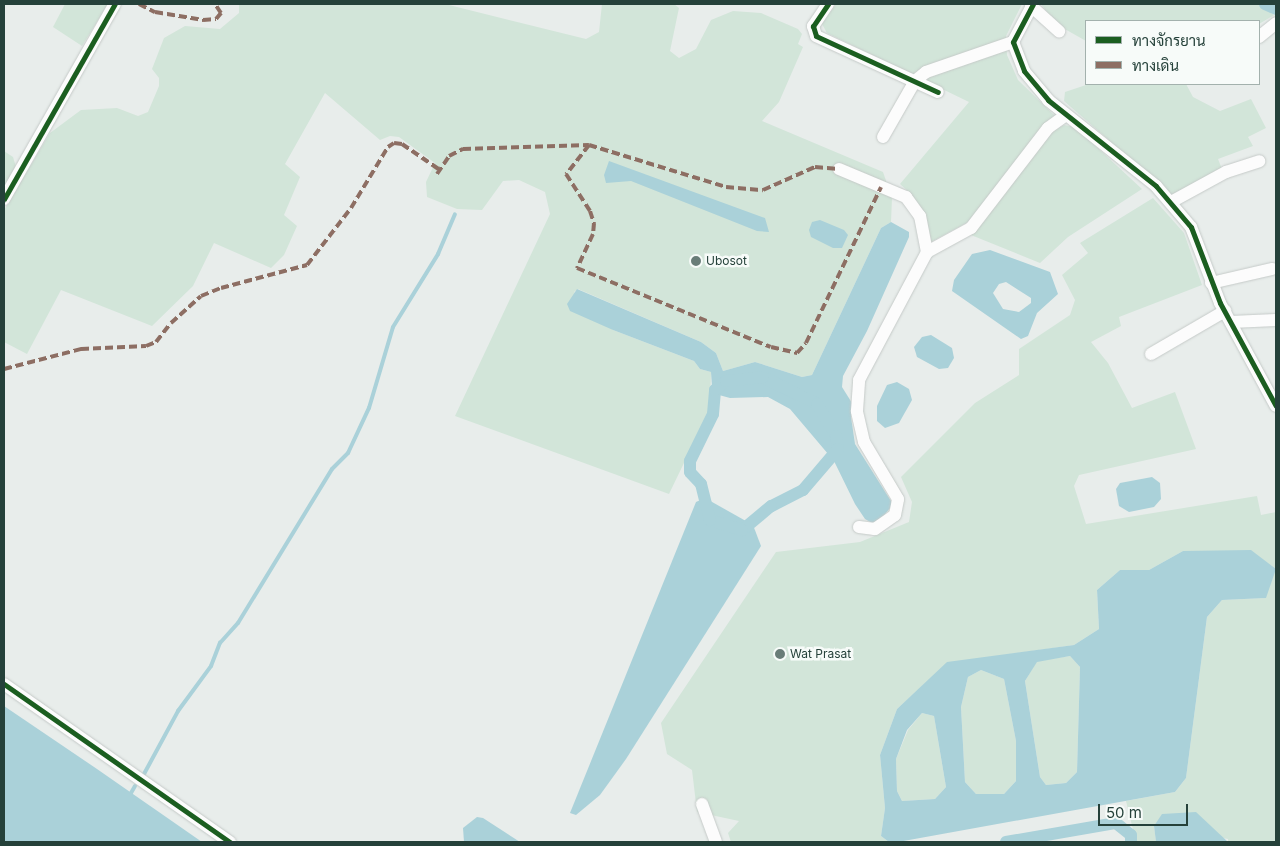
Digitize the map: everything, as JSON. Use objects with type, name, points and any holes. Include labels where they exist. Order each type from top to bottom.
[{"type":"street","points":[[4,199],[115,4]]},
{"type":"street","points":[[828,4],[813,26],[816,36],[938,92]]},
{"type":"street","points":[[884,136],[914,82],[926,72],[944,64],[1012,42],[1032,5],[1059,31]]},
{"type":"street","points":[[1260,36],[1276,23]]},
{"type":"street","points":[[1012,42],[1024,71],[1048,100],[1156,186],[1172,202],[1191,227],[1212,283],[1228,317],[1276,406]]},
{"type":"street","points":[[859,527],[874,529],[895,516],[898,499],[864,442],[857,411],[859,380],[927,252],[971,228],[1048,128],[1066,115]]},
{"type":"street","points":[[1172,202],[1226,172],[1258,161]]},
{"type":"street","points":[[839,169],[906,197],[920,216],[927,252]]},
{"type":"street","points":[[1212,283],[1272,269]]},
{"type":"street","points":[[1151,354],[1228,317],[1276,320]]},
{"type":"street","points":[[4,684],[230,842]]},
{"type":"street","points":[[702,804],[716,842]]},
{"type":"green space","points":[[65,4],[108,4],[82,46],[53,27]]},
{"type":"green space","points":[[239,4],[445,4],[586,39],[599,32],[602,4],[674,4],[679,8],[670,51],[679,58],[696,49],[711,20],[733,11],[761,13],[798,29],[802,34],[798,44],[803,47],[779,102],[762,121],[883,172],[892,198],[891,222],[881,228],[812,375],[802,377],[755,362],[723,371],[716,353],[701,342],[578,289],[574,292],[613,330],[694,361],[700,369],[711,372],[710,409],[669,494],[455,416],[550,214],[545,192],[519,180],[503,181],[482,210],[457,209],[427,197],[426,182],[435,163],[399,137],[390,136],[380,140],[325,93],[285,164],[300,177],[284,215],[297,226],[284,255],[271,268],[214,243],[193,286],[152,326],[61,290],[27,354],[4,342],[4,210],[50,133],[81,110],[117,108],[138,116],[148,112],[159,86],[159,78],[152,69],[164,38],[185,26],[220,29],[239,13]]},
{"type":"green space","points":[[836,4],[1022,4],[1006,36],[1007,55],[1018,80],[1055,116],[968,222],[931,242],[910,193],[900,184],[969,102],[827,33],[822,24]]},
{"type":"green space","points":[[1041,4],[1260,4],[1274,15],[1260,23],[1260,20],[1085,20],[1085,40],[1056,24]]},
{"type":"green space","points":[[1086,85],[1187,85],[1193,97],[1220,111],[1251,99],[1266,128],[1248,137],[1253,146],[1218,159],[1222,169],[1172,195],[1064,101],[1065,92]]},
{"type":"green space","points":[[1064,125],[1075,127],[1142,189],[1068,237],[1040,263],[971,235],[1053,131]]},
{"type":"green space","points":[[4,151],[13,157],[16,167],[4,189]]},
{"type":"green space","points":[[1153,198],[1184,233],[1202,285],[1119,317],[1121,326],[1091,342],[1108,363],[1132,408],[1175,392],[1196,449],[1079,475],[1074,486],[1086,524],[1257,496],[1261,515],[1276,512],[1276,842],[1228,842],[1228,839],[1154,826],[1156,842],[1136,842],[1126,801],[1175,792],[1186,778],[1207,617],[1222,600],[1266,598],[1183,551],[1149,570],[1120,570],[1097,590],[1099,629],[1074,645],[947,663],[897,709],[880,755],[885,808],[881,836],[889,842],[731,842],[728,833],[739,821],[697,812],[692,770],[667,754],[661,723],[776,552],[860,542],[909,522],[912,502],[901,477],[975,403],[1019,375],[1019,349],[1070,315],[1075,300],[1062,275],[1088,253],[1080,243]]},
{"type":"green space","points":[[1070,656],[1080,667],[1077,772],[1066,783],[1046,785],[1040,777],[1025,681],[1037,661]]},
{"type":"green space","points":[[981,670],[1004,679],[1016,741],[1016,781],[1004,794],[976,794],[965,782],[961,707],[968,677]]},
{"type":"green space","points":[[922,713],[934,716],[946,787],[935,799],[902,801],[897,791],[896,759],[908,730]]},
{"type":"water","points":[[609,161],[765,218],[769,232],[757,231],[631,181],[606,183],[604,175]]},
{"type":"water","points":[[820,220],[844,230],[848,235],[842,248],[833,248],[811,237],[809,230],[812,222]]},
{"type":"water","points":[[891,222],[909,232],[909,237],[867,331],[843,376],[842,387],[852,403],[851,417],[855,444],[891,501],[891,507],[881,519],[872,523],[865,519],[855,504],[834,461],[790,409],[768,397],[730,398],[719,395],[712,387],[711,372],[700,369],[694,361],[613,330],[570,311],[567,304],[577,289],[701,342],[716,353],[723,371],[755,362],[802,377],[812,375],[881,228]]},
{"type":"water","points":[[990,250],[1050,272],[1058,294],[1037,313],[1028,336],[1021,339],[952,291],[954,280],[972,254]],"holes":[[[1006,282],[1031,298],[1031,303],[1019,312],[1003,309],[993,293],[999,284]]]},
{"type":"water","points":[[931,335],[952,348],[954,358],[948,368],[939,369],[917,357],[914,347],[922,337]]},
{"type":"water","points":[[897,382],[909,389],[912,400],[899,423],[885,428],[877,421],[877,406],[887,385]]},
{"type":"water","points":[[1152,477],[1160,483],[1161,499],[1154,507],[1129,512],[1119,506],[1116,489],[1120,483]]},
{"type":"water","points":[[705,498],[753,525],[761,546],[626,759],[600,795],[576,815],[570,813],[696,502]]},
{"type":"water","points":[[1251,550],[1276,569],[1266,598],[1222,600],[1207,617],[1186,778],[1175,792],[898,842],[889,842],[881,836],[885,808],[880,755],[897,709],[947,662],[1074,645],[1099,629],[1097,590],[1120,570],[1149,570],[1183,551]],"holes":[[[1070,656],[1080,667],[1077,772],[1066,783],[1046,785],[1040,777],[1025,681],[1037,662]],[[981,670],[1004,679],[1016,741],[1016,781],[1004,794],[976,794],[965,782],[961,707],[968,677]],[[922,713],[934,716],[946,787],[935,799],[902,801],[897,791],[896,759],[907,730]]]},
{"type":"water","points":[[4,706],[97,769],[202,842],[4,842]]},
{"type":"water","points":[[1196,812],[1228,842],[1156,842],[1154,826],[1162,814]]},
{"type":"water","points":[[477,817],[483,818],[520,842],[464,842],[463,828]]},
{"type":"waterway","points":[[1265,4],[1276,9]]},
{"type":"waterway","points":[[144,774],[178,711],[211,666],[220,643],[238,623],[332,469],[348,453],[369,408],[393,327],[438,254],[455,214]]},
{"type":"waterway","points":[[763,377],[817,404],[836,436],[838,449],[803,490],[771,506],[742,530],[710,520],[701,484],[690,472],[690,461],[713,414],[715,390],[726,381],[763,377]]},
{"type":"waterway","points":[[131,793],[135,786]]},
{"type":"waterway","points":[[1006,842],[1116,823],[1131,835],[1131,842]]},
{"type":"marked path","points":[[139,4],[155,12],[203,20],[216,19],[221,13],[215,4]]},
{"type":"marked path","points":[[4,369],[81,349],[146,346],[156,342],[171,323],[201,296],[221,288],[307,265],[351,208],[388,147],[394,143],[402,144],[440,170]]},
{"type":"marked path","points":[[589,145],[566,174],[590,211],[594,223],[593,234],[577,268],[771,347],[797,353],[806,343],[881,187]]},
{"type":"marked path","points":[[437,174],[449,156],[463,149],[589,145],[726,187],[763,190],[815,167],[839,169]]},
{"type":"cycle path","points":[[4,199],[115,4]]},
{"type":"cycle path","points":[[828,4],[813,26],[816,36],[938,92]]},
{"type":"cycle path","points":[[1033,4],[1013,42],[1024,71],[1048,100],[1156,186],[1191,227],[1220,303],[1276,406]]},
{"type":"cycle path","points":[[4,684],[230,842]]},
{"type":"place","name":"Ubosot","points":[[696,261]]},
{"type":"place","name":"Wat Prasat","points":[[780,654]]}]
